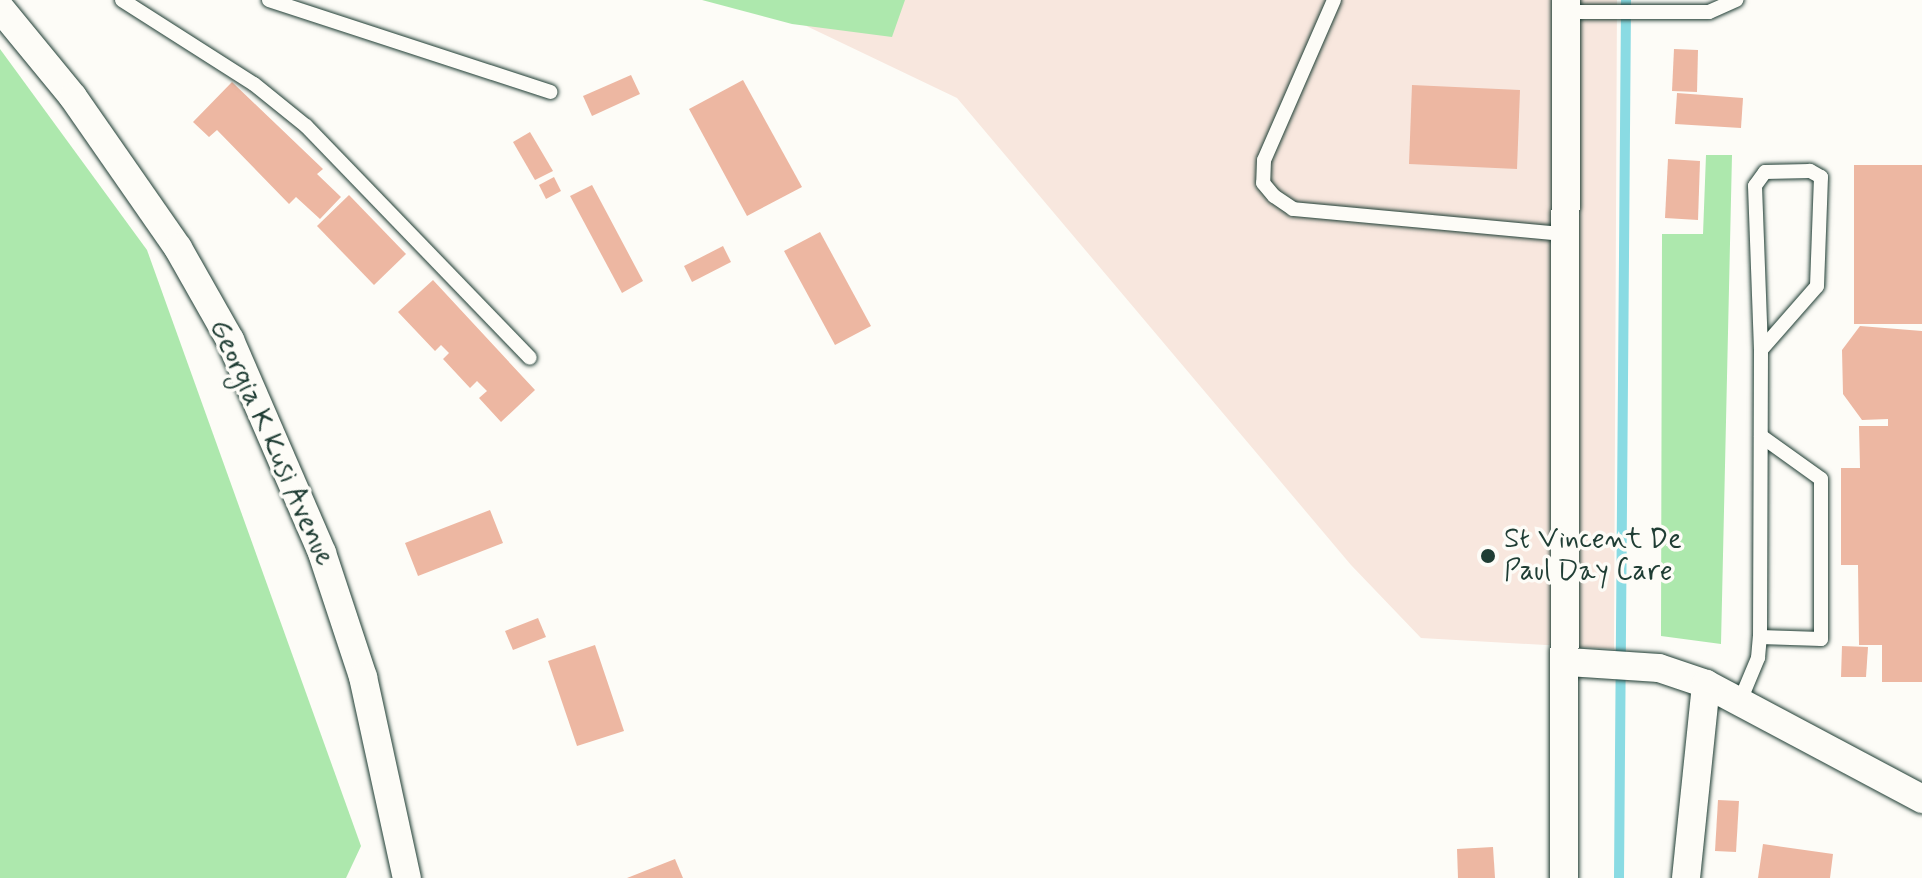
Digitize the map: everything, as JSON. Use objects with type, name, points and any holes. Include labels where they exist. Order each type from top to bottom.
[{"type":"street","points":[[1564,878],[1568,662],[1566,6]]},
{"type":"street","name":"Georgia K Kusi Avenue","points":[[2,16],[73,97],[178,248],[248,376],[322,553],[363,677],[407,878]]},
{"type":"street","points":[[1568,662],[1659,668],[1706,684],[1922,799]]},
{"type":"street","points":[[1686,878],[1706,684]]},
{"type":"lane","points":[[122,0],[254,84],[306,126],[530,358]]},
{"type":"lane","points":[[269,0],[345,29],[550,92]]},
{"type":"lane","points":[[1334,0],[1264,160],[1263,183],[1274,196],[1293,209],[1565,234]]},
{"type":"lane","points":[[1566,6],[1614,13],[1709,12],[1736,0]]},
{"type":"lane","points":[[1740,701],[1758,658],[1760,637],[1761,350],[1755,186],[1765,172],[1810,171],[1821,177],[1817,286],[1761,350]]},
{"type":"lane","points":[[1760,637],[1821,639],[1821,479],[1761,436]]},
{"type":"shaded area","points":[[752,0],[1617,0],[1614,649],[1421,638],[1351,565],[957,98]]},
{"type":"green space","points":[[702,0],[905,0],[892,37],[792,24]]},
{"type":"green space","points":[[0,49],[147,250],[361,846],[346,878],[0,878]]},
{"type":"green space","points":[[1706,155],[1732,155],[1721,644],[1661,636],[1662,234],[1703,234]]},
{"type":"building","points":[[1674,49],[1698,50],[1697,92],[1672,91]]},
{"type":"building","points":[[631,75],[640,94],[592,116],[583,96]]},
{"type":"building","points":[[743,80],[802,187],[747,216],[689,109]]},
{"type":"building","points":[[232,82],[323,169],[317,174],[341,197],[320,219],[296,197],[289,204],[217,130],[209,137],[193,122]]},
{"type":"building","points":[[1412,85],[1520,90],[1517,169],[1409,164]]},
{"type":"building","points":[[1677,93],[1743,98],[1741,128],[1675,124]]},
{"type":"building","points":[[530,132],[553,171],[535,180],[513,142]]},
{"type":"building","points":[[1668,159],[1700,161],[1698,220],[1665,218]]},
{"type":"building","points":[[1854,165],[1922,165],[1922,324],[1854,324]]},
{"type":"building","points":[[554,177],[561,191],[546,199],[539,185]]},
{"type":"building","points":[[592,185],[643,281],[622,293],[570,196]]},
{"type":"building","points":[[349,195],[406,254],[374,285],[317,226]]},
{"type":"building","points":[[820,232],[871,326],[835,345],[784,251]]},
{"type":"building","points":[[723,246],[731,262],[692,282],[684,266]]},
{"type":"building","points":[[433,280],[535,390],[501,422],[479,398],[487,391],[477,381],[470,388],[443,359],[449,353],[441,345],[435,351],[398,312]]},
{"type":"building","points":[[1860,326],[1922,331],[1922,682],[1882,682],[1882,645],[1859,645],[1858,565],[1841,565],[1841,468],[1860,468],[1859,426],[1888,426],[1888,419],[1862,420],[1843,394],[1842,350]]},
{"type":"building","points":[[490,510],[503,543],[418,576],[405,543]]},
{"type":"building","points":[[538,618],[546,637],[513,650],[505,631]]},
{"type":"building","points":[[595,645],[624,731],[577,746],[548,661]]},
{"type":"building","points":[[1842,646],[1868,647],[1866,677],[1841,677]]},
{"type":"building","points":[[1718,800],[1739,801],[1736,852],[1715,851]]},
{"type":"building","points":[[1763,844],[1833,854],[1830,878],[1758,878]]},
{"type":"building","points":[[1493,847],[1495,878],[1458,878],[1457,849]]},
{"type":"building","points":[[675,859],[683,878],[627,878]]},
{"type":"waterway","points":[[1619,878],[1626,0]]},
{"type":"place","name":"St Vincent De Paul Day Care","points":[[1488,556]]}]
